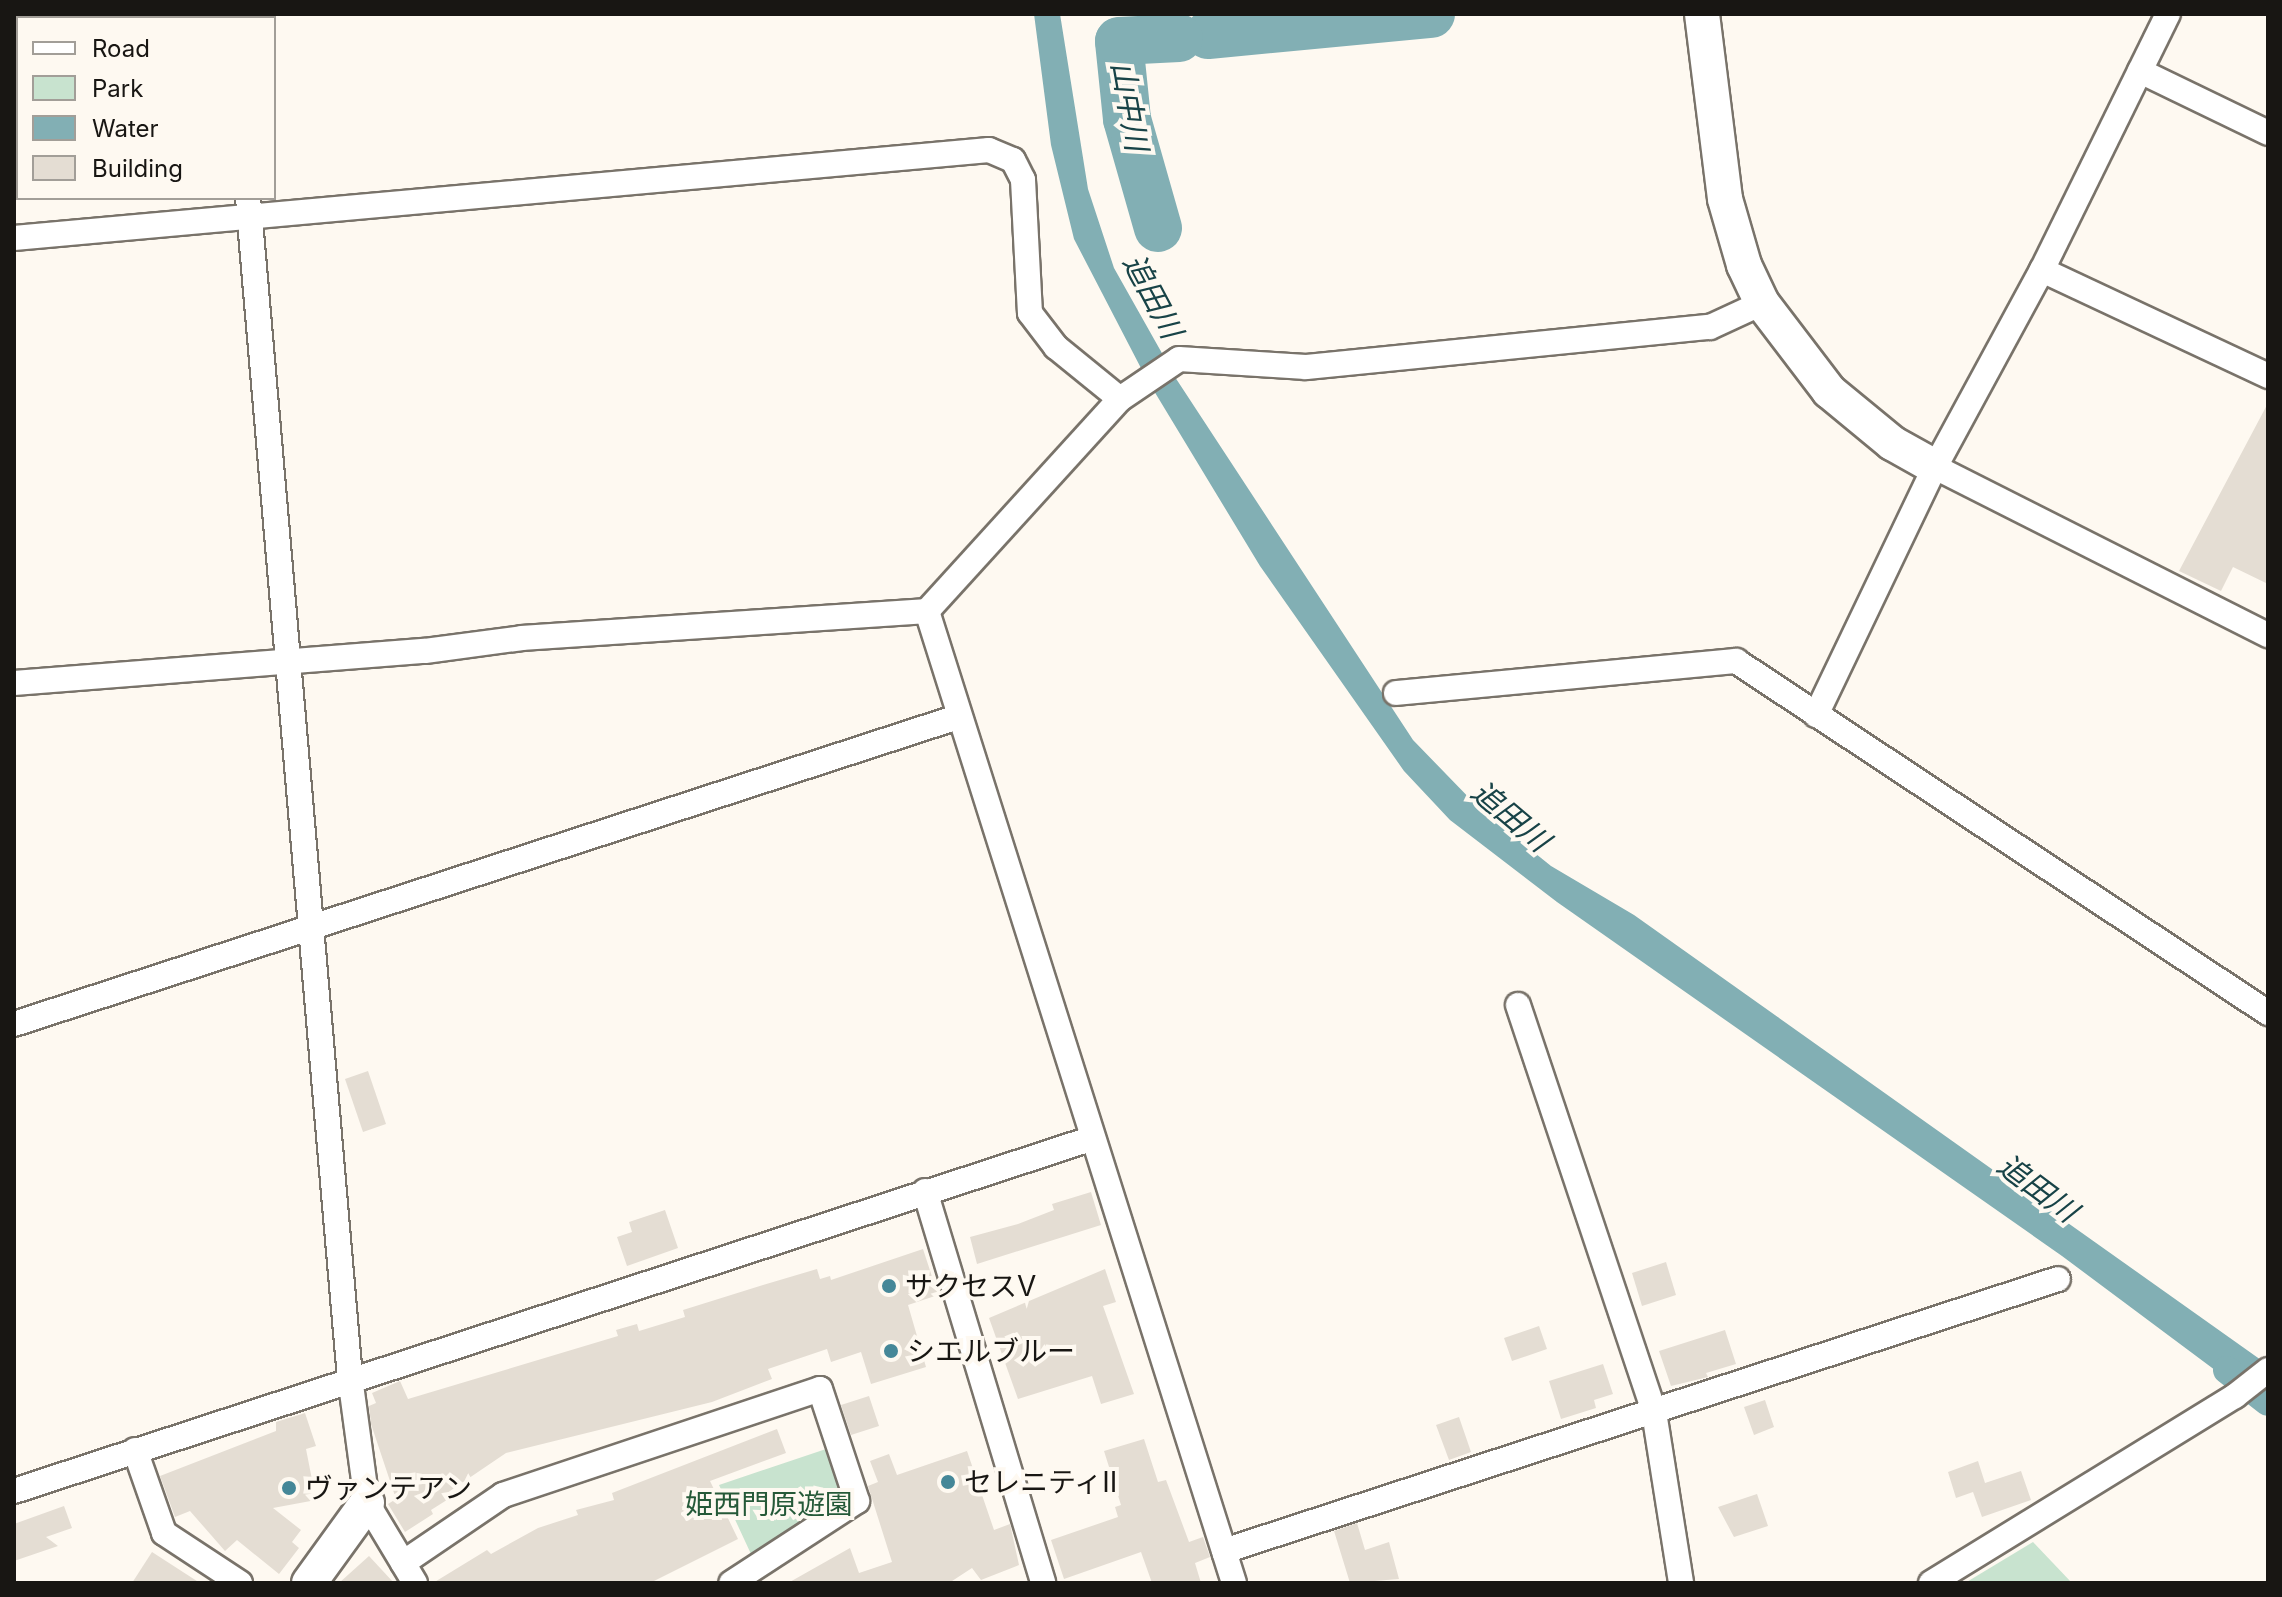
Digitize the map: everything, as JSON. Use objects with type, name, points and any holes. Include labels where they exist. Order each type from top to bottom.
[{"type":"street","points":[[1702,14],[1725,199],[1744,265],[1762,303],[1829,391],[1892,443],[1935,467],[2268,635]]},
{"type":"street","points":[[1816,715],[1935,467],[2042,270],[2168,14]]},
{"type":"street","points":[[2140,71],[2268,133]]},
{"type":"street","points":[[14,238],[249,207],[989,150],[1013,160],[1023,180],[1030,313],[1056,347],[1120,399]]},
{"type":"street","points":[[249,207],[350,1377],[367,1503],[409,1573],[503,1495],[820,1389],[857,1501],[743,1580]]},
{"type":"street","points":[[2042,270],[2268,376]]},
{"type":"street","points":[[14,683],[522,638],[927,611],[1120,399],[1148,377],[1179,359],[1321,366],[1710,327],[1762,303]]},
{"type":"street","points":[[927,611],[1090,1139],[1234,1583]]},
{"type":"street","points":[[1396,693],[1729,660],[2268,1013]]},
{"type":"street","points":[[14,1024],[958,717]]},
{"type":"street","points":[[1518,1005],[1654,1412],[1681,1583]]},
{"type":"street","points":[[14,1491],[350,1377],[1090,1139]]},
{"type":"street","points":[[925,1191],[1036,1581]]},
{"type":"street","points":[[1224,1551],[2058,1279]]},
{"type":"street","points":[[1931,1583],[2248,1387],[2268,1370]]},
{"type":"street","points":[[135,1450],[164,1533],[240,1583]]},
{"type":"street","points":[[309,1583],[367,1503]]},
{"type":"green space","name":"姫西門原遊園","points":[[826,1449],[839,1488],[827,1492],[831,1505],[751,1554],[719,1485]]},
{"type":"green space","points":[[2033,1542],[2072,1583],[1965,1583]]},
{"type":"water","points":[[1034,14],[1060,14],[1088,189],[1114,268],[1163,355],[1143,372],[1074,239],[1051,145]]},
{"type":"water","points":[[1173,374],[1413,740],[1478,807],[1551,866],[1634,915],[2261,1360],[2231,1382],[2062,1256],[1557,902],[1450,820],[1404,771],[1260,566],[1151,386]]},
{"type":"building","points":[[2268,403],[2268,584],[2233,567],[2221,591],[2179,571]]},
{"type":"building","points":[[368,1071],[386,1124],[363,1132],[345,1079]]},
{"type":"building","points":[[1091,1192],[1101,1225],[977,1264],[970,1237],[1018,1224],[1054,1210],[1052,1204]]},
{"type":"building","points":[[665,1210],[678,1248],[627,1266],[617,1237],[632,1232],[629,1222]]},
{"type":"building","points":[[923,1249],[938,1295],[908,1305],[926,1367],[871,1384],[861,1352],[831,1362],[827,1349],[768,1369],[772,1379],[712,1402],[506,1453],[447,1493],[450,1498],[431,1510],[433,1514],[405,1532],[388,1504],[396,1499],[371,1424],[369,1406],[376,1403],[372,1393],[400,1381],[408,1399],[618,1336],[616,1330],[637,1324],[639,1331],[685,1317],[683,1310],[817,1269],[820,1279],[830,1276],[831,1280]]},
{"type":"building","points":[[1666,1262],[1676,1295],[1642,1306],[1632,1273]]},
{"type":"building","points":[[1105,1269],[1116,1302],[1103,1306],[1134,1394],[1101,1404],[1092,1376],[1018,1399],[989,1318]]},
{"type":"building","points":[[1539,1326],[1547,1349],[1512,1361],[1504,1338]]},
{"type":"building","points":[[1725,1330],[1736,1364],[1706,1373],[1708,1377],[1671,1386],[1659,1351]]},
{"type":"building","points":[[1603,1364],[1613,1394],[1594,1400],[1596,1408],[1561,1419],[1549,1381]]},
{"type":"building","points":[[869,1396],[879,1426],[851,1435],[841,1405]]},
{"type":"building","points":[[1765,1400],[1774,1427],[1754,1435],[1744,1407]]},
{"type":"building","points":[[305,1413],[316,1446],[306,1449],[316,1500],[273,1508],[301,1530],[292,1542],[299,1548],[279,1574],[237,1540],[225,1551],[190,1511],[175,1517],[160,1476],[276,1431],[276,1422]]},
{"type":"building","points":[[1459,1417],[1471,1452],[1449,1460],[1436,1425]]},
{"type":"building","points":[[777,1429],[786,1453],[710,1481],[738,1539],[650,1583],[433,1583],[487,1550],[491,1554],[538,1528],[578,1515],[576,1510],[614,1500],[612,1493]]},
{"type":"building","points":[[1144,1439],[1158,1482],[1166,1480],[1189,1542],[1203,1537],[1210,1557],[1195,1563],[1201,1583],[1152,1583],[1141,1552],[1064,1579],[1051,1540],[1118,1517],[1115,1507],[1121,1505],[1104,1451]]},
{"type":"building","points":[[967,1451],[994,1530],[1010,1524],[1019,1565],[981,1580],[972,1568],[949,1583],[788,1583],[850,1548],[859,1573],[892,1562],[868,1486],[878,1482],[870,1461],[889,1454],[897,1475]]},
{"type":"building","points":[[1978,1461],[1985,1483],[2021,1471],[2031,1500],[1982,1517],[1973,1492],[1956,1498],[1948,1472]]},
{"type":"building","points":[[1757,1494],[1768,1526],[1734,1537],[1718,1507]]},
{"type":"building","points":[[64,1506],[72,1528],[46,1537],[58,1546],[14,1561],[14,1524]]},
{"type":"building","points":[[1357,1523],[1365,1550],[1389,1542],[1399,1579],[1350,1583],[1334,1531]]},
{"type":"building","points":[[152,1552],[200,1583],[132,1583]]},
{"type":"building","points":[[369,1556],[394,1583],[339,1583]]},
{"type":"waterway","name":"山中川","points":[[1208,35],[1431,14]]},
{"type":"waterway","name":"山中川","points":[[1158,228],[1127,119],[1119,41],[1179,38]]},
{"type":"waterway","name":"追田川","points":[[2227,1370],[2268,1402]]},
{"type":"place","name":"サクセスⅤ","points":[[889,1286]]},
{"type":"place","name":"シエルブルー","points":[[891,1351]]},
{"type":"place","name":"セレニティⅡ","points":[[948,1482]]},
{"type":"place","name":"ヴァンテアン","points":[[289,1488]]}]
